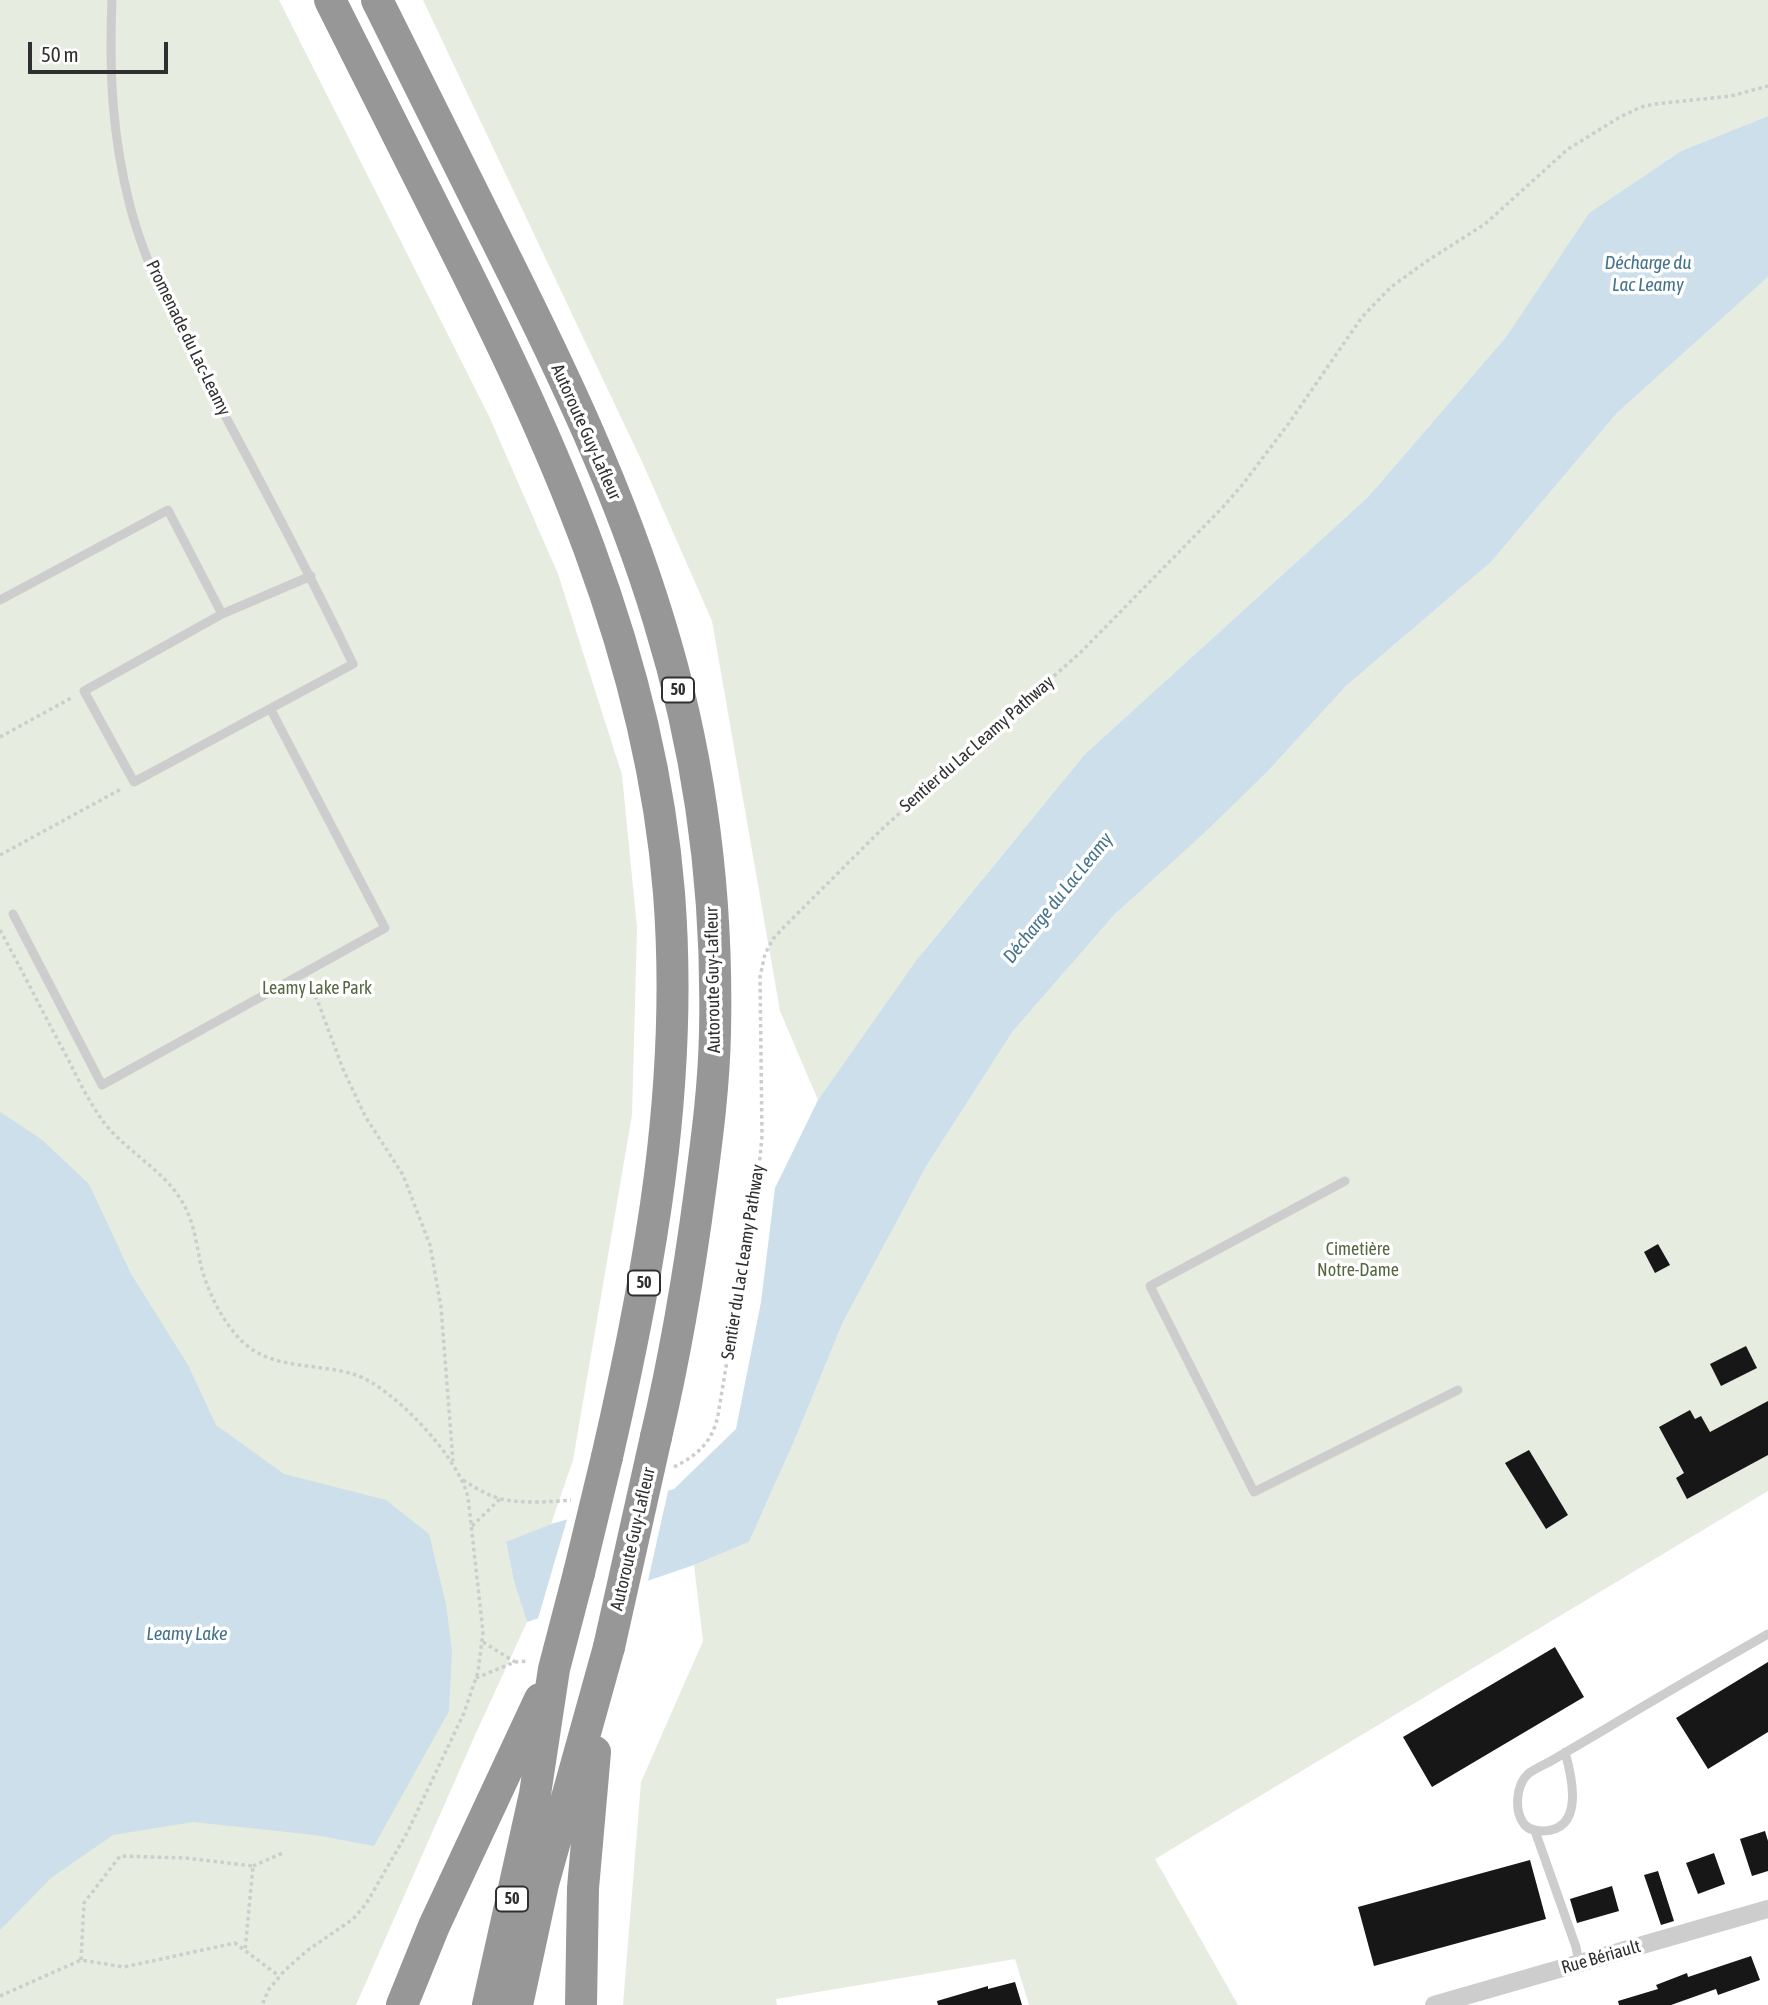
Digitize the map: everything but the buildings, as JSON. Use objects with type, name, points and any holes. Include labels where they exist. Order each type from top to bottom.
[{"type":"highway","name":"50","points":[[330,0],[489,317],[556,463],[607,597],[627,662],[647,745],[668,892],[672,991],[670,1089],[648,1265],[607,1457],[541,1665],[535,1794],[488,2005]]},
{"type":"highway","name":"Autoroute Guy-Lafleur","points":[[377,0],[531,309],[601,460],[627,528],[660,623],[678,690],[694,762],[712,903],[714,1065],[706,1145],[677,1335],[608,1647],[543,1884],[517,2005]]},
{"type":"highway","points":[[581,2005],[585,1851],[608,1647]]},
{"type":"highway","points":[[402,2005],[541,1665]]},
{"type":"street","name":"Rue Bériault","points":[[1434,2005],[1768,1909]]},
{"type":"lane","name":"Promenade du Lac-Leamy","points":[[112,0],[112,104],[126,185],[138,231],[153,272],[204,377],[311,576],[353,664],[271,710]]},
{"type":"lane","points":[[0,600],[168,510],[222,614]]},
{"type":"lane","points":[[13,914],[102,1085],[385,928],[271,710],[134,782],[84,691],[222,614],[311,576]]},
{"type":"lane","points":[[1345,1181],[1150,1286],[1254,1492],[1458,1390]]},
{"type":"lane","points":[[1565,1752],[1572,1783],[1573,1805],[1559,1826],[1548,1831],[1535,1831],[1526,1827],[1519,1816],[1518,1805],[1522,1784],[1527,1775],[1565,1752],[1768,1634]]},
{"type":"lane","points":[[1535,1831],[1576,1947],[1579,1964]]},
{"type":"path","name":"Sentier du Lac Leamy Pathway","points":[[666,1471],[694,1456],[707,1443],[716,1426],[761,1151],[760,977],[765,954],[778,933],[883,828],[1087,646],[1216,514],[1243,484],[1289,423],[1362,317],[1391,287],[1485,224],[1568,149],[1620,117],[1655,103],[1731,96],[1768,86]]},
{"type":"path","points":[[0,737],[84,691]]},
{"type":"path","points":[[0,855],[134,782]]},
{"type":"path","points":[[0,930],[99,1117],[169,1184],[184,1204],[192,1225],[202,1270],[232,1331],[246,1345],[263,1356],[341,1371],[369,1381],[400,1403],[453,1463],[463,1480],[468,1497],[483,1642],[476,1678],[464,1713],[429,1791],[395,1857],[366,1904],[353,1919],[308,1950],[279,1976],[262,2005]]},
{"type":"path","points":[[303,973],[318,1002],[343,1069],[365,1115],[403,1175],[430,1245],[441,1307],[453,1463]]},
{"type":"path","points":[[463,1480],[500,1499],[577,1499]]},
{"type":"path","points":[[472,1526],[500,1499]]},
{"type":"path","points":[[483,1642],[515,1662],[541,1665]]},
{"type":"path","points":[[476,1678],[515,1662]]},
{"type":"path","points":[[81,1961],[84,1903],[120,1856],[185,1858],[254,1866],[285,1852]]},
{"type":"path","points":[[245,1951],[254,1866]]},
{"type":"path","points":[[0,1996],[81,1961],[124,1967],[235,1943],[279,1976]]},
{"type":"green space","name":"Leamy Lake Park","points":[[0,0],[279,0],[489,416],[558,574],[622,775],[637,928],[632,1115],[573,1460],[551,1524],[506,1543],[514,1582],[527,1622],[356,2005],[0,2005]]},
{"type":"green space","points":[[423,0],[1768,0],[1768,116],[1681,151],[1589,213],[1506,337],[1368,497],[1085,754],[925,949],[818,1100],[780,1011],[712,621],[644,466]]},
{"type":"green space","name":"Cimetière Notre-Dame","points":[[1768,277],[1768,1491],[1155,1859],[1238,2005],[1029,2005],[1015,1959],[776,1999],[777,2005],[623,2005],[641,1782],[703,1641],[694,1565],[749,1542],[843,1322],[927,1165],[1013,1031],[1115,914],[1269,770],[1346,686],[1491,562],[1617,413]]},
{"type":"water","name":"Décharge du Lac Leamy","points":[[1768,116],[1768,277],[1617,413],[1491,562],[1346,686],[1269,770],[1115,914],[1013,1031],[927,1165],[843,1322],[749,1542],[694,1565],[527,1622],[514,1582],[506,1542],[551,1524],[674,1489],[736,1429],[761,1302],[775,1188],[818,1100],[918,958],[1085,754],[1368,497],[1506,337],[1589,213],[1681,151]]},
{"type":"water","name":"Leamy Lake","points":[[0,1112],[41,1139],[89,1184],[131,1274],[188,1365],[216,1425],[284,1474],[386,1500],[429,1534],[446,1604],[452,1651],[449,1711],[374,1846],[315,1835],[193,1822],[113,1835],[51,1878],[0,1930]]},
{"type":"pier","points":[[669,1487],[647,1585],[537,1622],[568,1516]]}]
